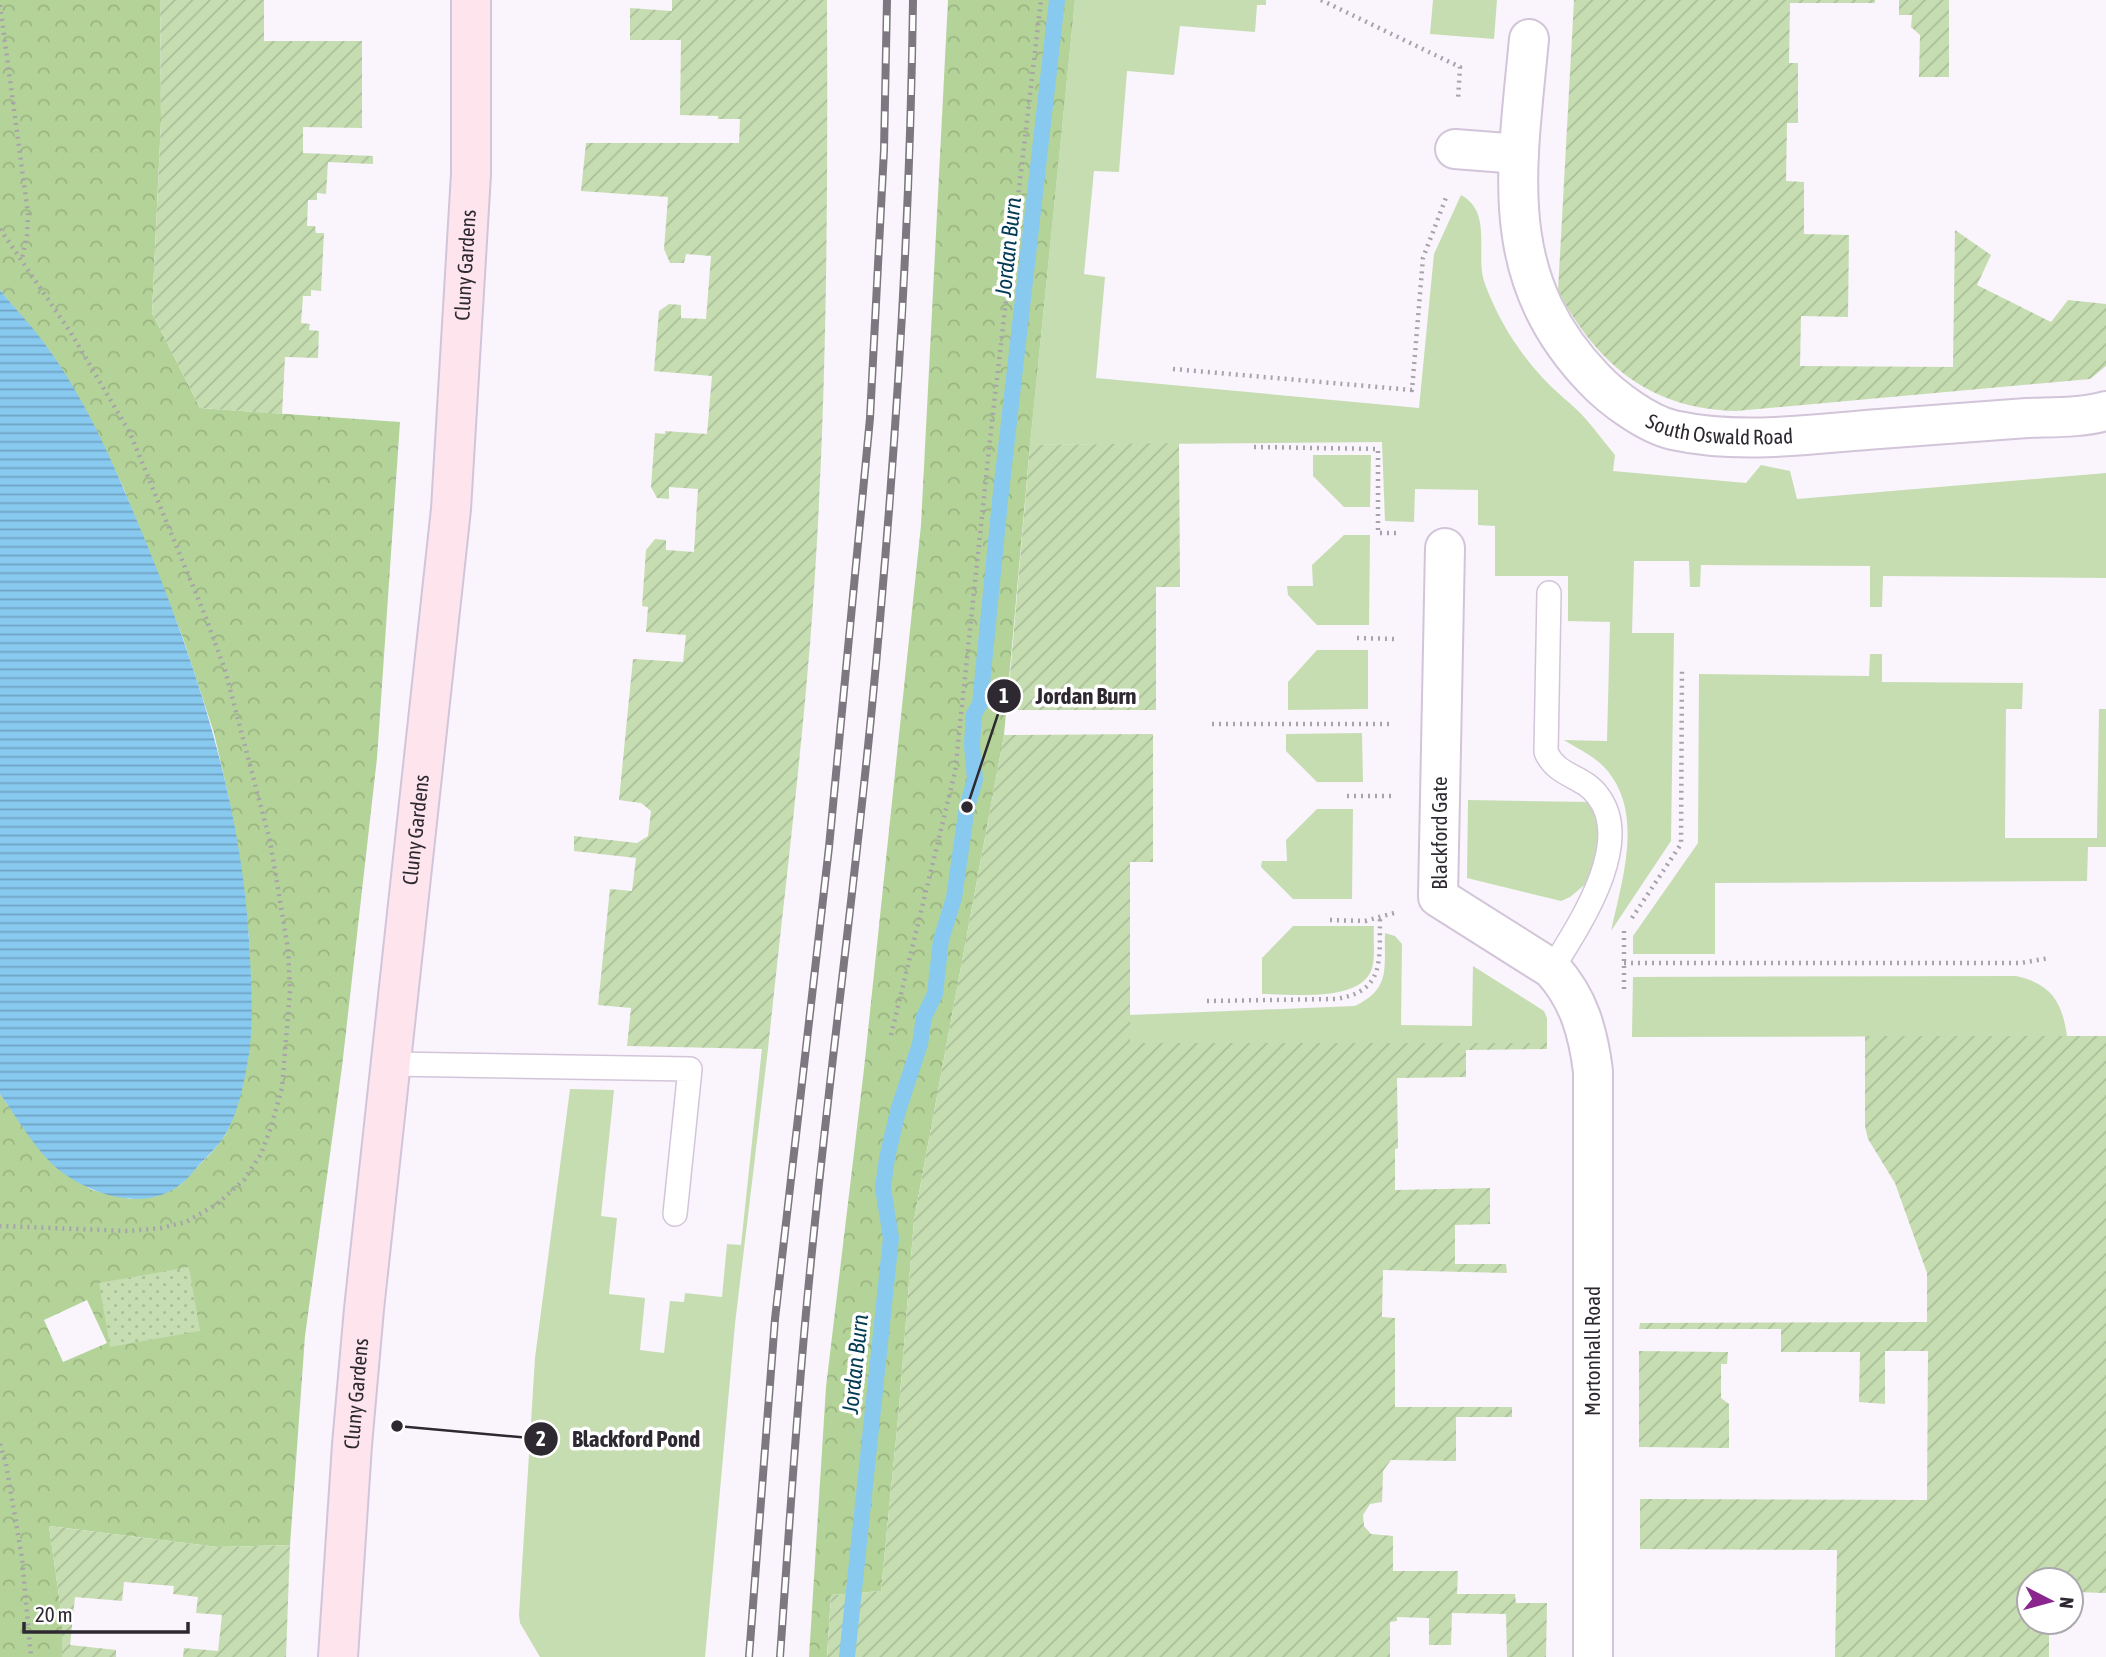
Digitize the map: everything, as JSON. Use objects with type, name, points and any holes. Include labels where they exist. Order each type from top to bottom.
[{"type":"street","name":"Cluny Gardens","points":[[338,1657],[353,1431],[451,509],[471,174],[471,0]]},
{"type":"street","name":"South Oswald Road","points":[[1529,39],[1519,154],[1520,232],[1528,270],[1542,308],[1570,354],[1603,389],[1634,411],[1670,429],[1732,439],[2106,411]]},
{"type":"street","points":[[1455,149],[1519,154]]},
{"type":"street","name":"Blackford Gate","points":[[1445,548],[1438,897],[1552,970],[1566,984],[1578,1006],[1590,1046]]},
{"type":"street","name":"Mortonhall Road","points":[[1590,1046],[1593,1657]]},
{"type":"lane","points":[[1549,593],[1546,752],[1552,764],[1589,787],[1599,797],[1606,811],[1609,848],[1599,883],[1588,907],[1552,970]]},
{"type":"lane","points":[[392,1064],[690,1069],[675,1214]]},
{"type":"path","points":[[891,1035],[955,772],[1041,0]]},
{"type":"path","points":[[1321,0],[1460,67]]},
{"type":"path","points":[[0,5],[28,214],[22,260]]},
{"type":"path","points":[[1173,369],[1412,390],[1423,258],[1451,183],[1455,149]]},
{"type":"path","points":[[0,229],[71,333],[130,433],[206,618],[228,682],[270,841],[288,949],[290,991],[282,1088],[271,1127],[261,1154],[244,1180],[217,1204],[186,1222],[161,1228],[129,1231],[0,1226]]},
{"type":"path","points":[[1254,447],[1378,449],[1378,533]]},
{"type":"path","points":[[1624,1000],[1624,929],[1681,844],[1682,668]]},
{"type":"path","points":[[1212,724],[1361,724]]},
{"type":"path","points":[[1330,920],[1365,921],[1380,918],[1438,897]]},
{"type":"path","points":[[1206,1001],[1335,999],[1353,996],[1368,986],[1379,968],[1380,918]]},
{"type":"path","points":[[1624,963],[2021,963],[2049,958]]},
{"type":"path","points":[[0,1444],[6,1464],[22,1558],[31,1657]]},
{"type":"green space","points":[[0,0],[160,0],[161,121],[152,313],[200,408],[400,422],[377,758],[342,1067],[305,1336],[290,1545],[218,1547],[49,1526],[62,1617],[62,1657],[0,1657],[0,1094],[40,1150],[59,1169],[92,1190],[130,1199],[159,1196],[180,1185],[226,1134],[247,1065],[251,1020],[249,937],[228,794],[214,733],[183,638],[123,487],[99,438],[50,351],[0,290]],"holes":[[[87,1300],[107,1343],[63,1362],[44,1320]]]},
{"type":"green space","points":[[160,0],[264,0],[264,41],[362,41],[362,128],[303,127],[303,153],[373,156],[373,164],[328,162],[326,194],[317,193],[317,200],[308,200],[307,226],[315,226],[316,233],[324,233],[321,291],[311,290],[311,296],[303,296],[301,323],[310,324],[309,330],[319,331],[318,358],[285,357],[282,414],[200,408],[152,313],[161,121]]},
{"type":"green space","points":[[672,0],[827,0],[825,322],[816,564],[801,745],[768,1049],[627,1046],[631,1008],[598,1005],[610,889],[632,891],[636,858],[574,851],[574,836],[637,843],[648,836],[651,811],[641,803],[619,800],[633,659],[683,662],[686,635],[646,632],[648,607],[642,606],[646,550],[655,539],[666,540],[666,550],[694,552],[698,489],[669,487],[669,499],[657,498],[651,487],[655,433],[665,434],[665,431],[707,434],[712,376],[654,371],[659,311],[669,304],[681,305],[681,318],[706,319],[711,256],[686,254],[684,263],[670,263],[664,249],[668,197],[581,191],[586,143],[739,143],[740,119],[680,115],[681,40],[630,40],[630,8],[672,11]]},
{"type":"green space","points":[[948,0],[1075,0],[1004,735],[914,1220],[881,1591],[831,1595],[827,1657],[809,1657],[826,1387],[864,1069],[921,525]]},
{"type":"green space","points":[[1075,0],[1266,0],[1266,5],[1257,5],[1255,32],[1180,26],[1174,75],[1127,71],[1119,172],[1094,171],[1084,274],[1105,277],[1096,378],[1419,408],[1434,254],[1461,195],[1477,212],[1481,235],[1482,273],[1502,321],[1532,366],[1584,417],[1615,455],[1613,471],[1746,483],[1761,465],[1790,471],[1797,499],[2106,473],[2106,578],[1883,576],[1882,607],[1870,607],[1870,566],[1701,565],[1700,587],[1690,587],[1689,561],[1634,561],[1632,633],[1674,633],[1671,841],[1611,931],[1627,847],[1624,805],[1617,786],[1605,768],[1564,740],[1607,741],[1610,622],[1568,621],[1568,576],[1495,576],[1495,526],[1478,525],[1478,490],[1415,489],[1414,522],[1385,521],[1382,442],[1030,445]]},
{"type":"green space","points":[[1433,0],[1497,0],[1494,39],[1430,34]]},
{"type":"green space","points":[[1574,0],[1875,0],[1875,3],[1790,3],[1789,63],[1798,63],[1798,123],[1787,123],[1786,181],[1804,182],[1804,234],[1849,235],[1848,317],[1801,316],[1800,366],[1953,367],[1955,230],[1991,255],[1977,285],[2051,322],[2068,300],[2106,304],[2106,366],[2090,379],[1736,411],[1677,402],[1629,378],[1590,340],[1558,291]]},
{"type":"green space","points":[[1899,0],[1949,0],[1949,77],[1919,77],[1920,35],[1911,27],[1912,15],[1899,15]]},
{"type":"green space","points":[[1179,443],[1180,587],[1156,587],[1156,710],[1007,710],[1030,445]]},
{"type":"green space","points":[[1313,455],[1371,455],[1370,507],[1344,507],[1313,476]]},
{"type":"green space","points":[[1344,535],[1370,535],[1369,625],[1317,625],[1288,595],[1287,586],[1313,586],[1312,565]]},
{"type":"green space","points":[[1317,650],[1368,650],[1368,709],[1288,710],[1288,682]]},
{"type":"green space","points":[[1870,654],[1882,654],[1882,682],[2023,683],[2022,709],[2006,709],[2005,838],[2097,838],[2099,709],[2106,709],[2106,847],[2088,847],[2087,881],[1715,883],[1715,954],[1633,954],[1633,936],[1698,843],[1699,674],[1869,676]]},
{"type":"green space","points":[[1362,733],[1363,782],[1317,782],[1286,751],[1286,734]]},
{"type":"green space","points":[[1153,734],[1153,862],[1130,862],[1130,1043],[1547,1043],[1547,1049],[1466,1050],[1466,1077],[1397,1078],[1398,1148],[1395,1149],[1395,1190],[1490,1188],[1490,1224],[1455,1225],[1455,1264],[1506,1264],[1507,1273],[1383,1270],[1382,1317],[1395,1318],[1395,1407],[1512,1407],[1512,1417],[1456,1417],[1456,1461],[1391,1460],[1383,1471],[1382,1502],[1370,1504],[1363,1515],[1364,1526],[1371,1534],[1393,1536],[1393,1571],[1458,1571],[1457,1594],[1515,1594],[1516,1603],[1547,1603],[1546,1657],[1507,1657],[1506,1614],[1452,1613],[1451,1645],[1429,1645],[1429,1618],[1397,1617],[1397,1621],[1390,1622],[1390,1657],[827,1657],[831,1595],[881,1591],[914,1220],[1004,735]]},
{"type":"green space","points":[[1468,800],[1589,802],[1596,812],[1603,841],[1588,882],[1561,901],[1467,878]]},
{"type":"green space","points":[[1317,809],[1353,809],[1352,899],[1293,899],[1261,867],[1262,861],[1287,861],[1286,840]]},
{"type":"green space","points":[[1293,926],[1374,926],[1374,959],[1368,977],[1357,986],[1326,994],[1262,994],[1262,958]]},
{"type":"green space","points":[[1385,933],[1395,936],[1402,944],[1401,1025],[1472,1026],[1473,966],[1544,1011],[1547,1018],[1547,1043],[1130,1043],[1129,1015],[1355,1006],[1367,999],[1380,985],[1385,967]]},
{"type":"green space","points":[[2016,976],[2038,984],[2053,996],[2062,1013],[2067,1036],[1632,1037],[1633,977]]},
{"type":"green space","points":[[1865,1036],[2106,1036],[2106,1593],[2085,1592],[2085,1566],[2015,1566],[2015,1636],[2049,1636],[2049,1657],[1835,1657],[1837,1550],[1640,1549],[1640,1499],[1927,1500],[1928,1351],[1885,1351],[1885,1404],[1859,1402],[1860,1352],[1781,1352],[1781,1329],[1639,1329],[1640,1323],[1927,1322],[1927,1273],[1895,1183],[1868,1139],[1865,1126]]},
{"type":"green space","points":[[762,1048],[768,1049],[735,1324],[705,1657],[540,1657],[520,1623],[519,1615],[535,1358],[570,1089],[614,1090],[601,1216],[617,1218],[609,1294],[645,1298],[640,1350],[664,1353],[670,1301],[684,1302],[685,1293],[722,1297],[727,1244],[741,1245]]},
{"type":"green space","points":[[189,1267],[200,1331],[110,1347],[99,1283]]},
{"type":"green space","points":[[1639,1351],[1728,1352],[1727,1364],[1721,1364],[1721,1398],[1729,1404],[1729,1448],[1639,1447]]},
{"type":"green space","points":[[49,1526],[218,1547],[290,1545],[286,1657],[183,1657],[184,1648],[218,1651],[222,1615],[196,1613],[198,1597],[173,1594],[174,1586],[124,1582],[122,1601],[75,1597],[70,1645],[116,1650],[116,1657],[62,1657],[62,1617]]},
{"type":"water","points":[[0,290],[63,370],[117,473],[156,567],[194,671],[224,777],[235,830],[244,884],[251,987],[251,1035],[244,1083],[233,1119],[217,1146],[181,1184],[152,1198],[135,1199],[102,1193],[72,1179],[42,1153],[0,1094]]},
{"type":"waterway","name":"Jordan Burn","points":[[847,1657],[891,1238],[883,1188],[898,1111],[920,1044],[924,1017],[935,994],[941,940],[954,898],[967,807],[975,780],[972,745],[974,714],[980,704],[1000,501],[1057,0]]},
{"type":"railway","points":[[749,1657],[775,1319],[829,847],[870,418],[884,150],[887,0]]},
{"type":"railway","points":[[780,1657],[812,1248],[863,793],[887,538],[900,359],[913,0]]},
{"type":"place","name":"Jordan Burn","points":[[967,807]]},
{"type":"place","name":"Blackford Pond","points":[[397,1426]]}]
